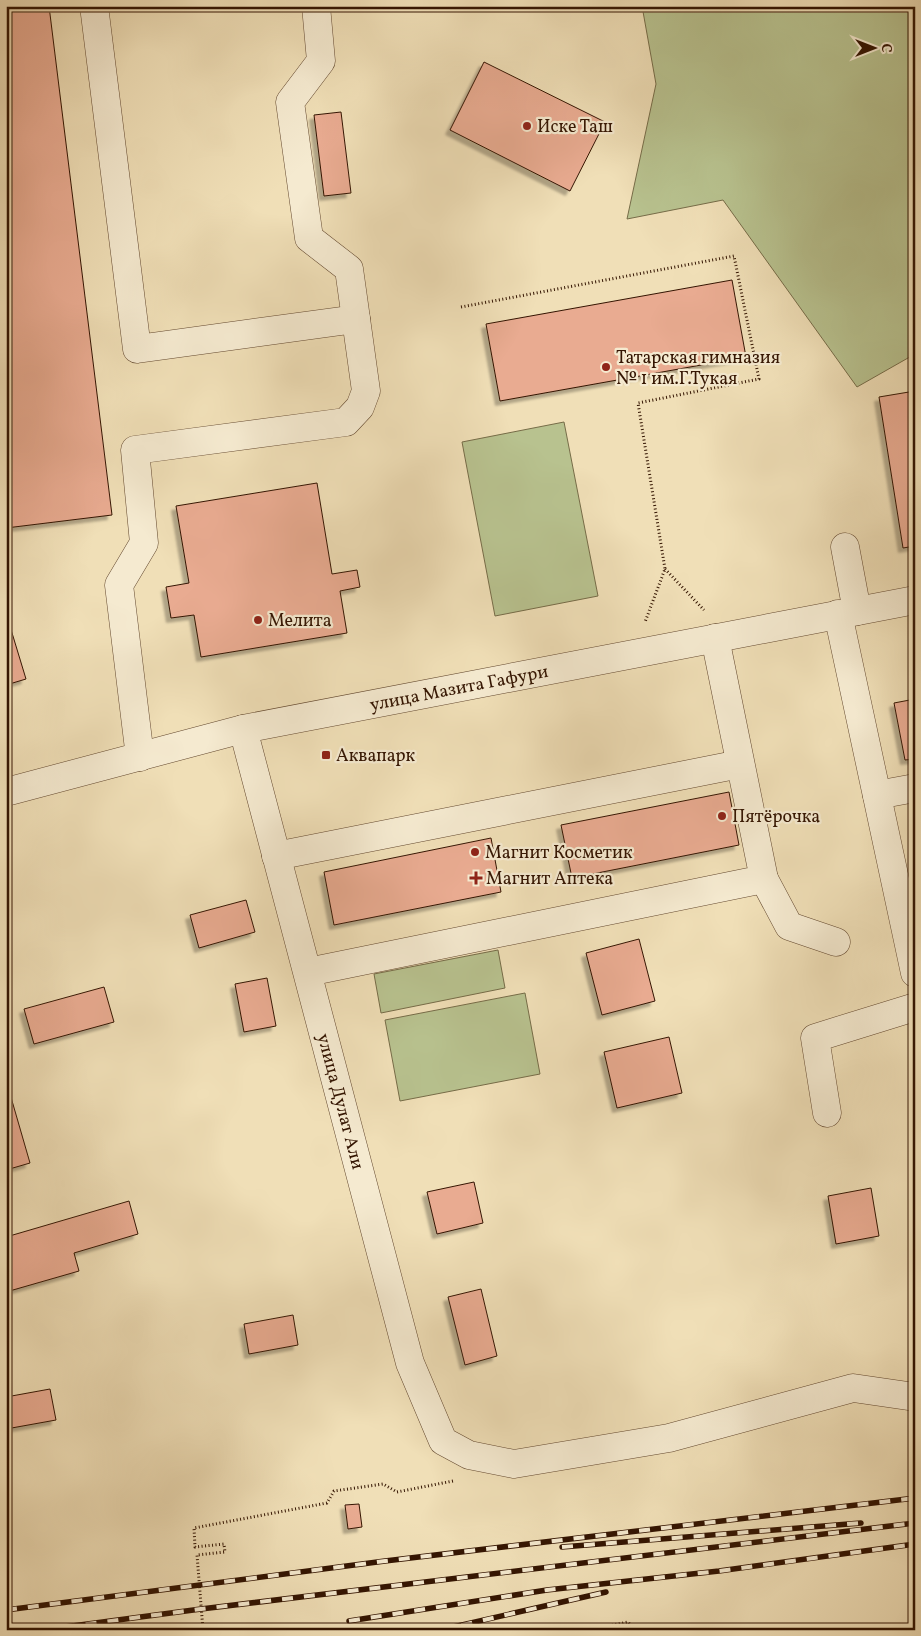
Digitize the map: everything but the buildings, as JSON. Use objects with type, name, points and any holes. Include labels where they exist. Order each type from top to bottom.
[{"type":"street","points":[[94,6],[137,349],[356,320]]},
{"type":"street","points":[[140,757],[119,585],[144,543],[135,450],[346,422],[360,407],[366,391],[350,269],[309,238],[290,102],[321,61],[316,6]]},
{"type":"street","points":[[846,547],[848,612],[877,795],[903,866],[915,973]]},
{"type":"street","name":"улица Мазита Гафури","points":[[6,792],[243,729],[915,600]]},
{"type":"street","points":[[715,638],[764,880],[789,926],[836,942]]},
{"type":"street","name":"улица Дулат Али","points":[[243,729],[410,1363],[443,1441],[469,1455],[514,1464],[659,1440],[853,1388],[915,1397]]},
{"type":"street","points":[[276,856],[740,764]]},
{"type":"street","points":[[877,795],[915,788]]},
{"type":"street","points":[[308,972],[764,880]]},
{"type":"street","points":[[827,1113],[815,1038],[915,1007]]},
{"type":"path","points":[[461,307],[734,256],[759,378],[638,403],[665,569],[644,625]]},
{"type":"path","points":[[665,569],[706,613]]},
{"type":"path","points":[[174,1630],[203,1628],[196,1555],[225,1552],[224,1544],[195,1547],[194,1528],[327,1503],[334,1491],[383,1484],[397,1492],[454,1480],[469,1455]]},
{"type":"path","points":[[588,1630],[628,1622],[634,1630]]},
{"type":"green space","points":[[642,6],[915,6],[915,354],[857,387],[723,200],[627,219],[656,84]]},
{"type":"green space","points":[[564,422],[598,596],[495,616],[462,442]]},
{"type":"green space","points":[[498,950],[505,988],[381,1013],[374,974]]},
{"type":"green space","points":[[525,993],[540,1074],[400,1101],[385,1020]]},
{"type":"railway","points":[[6,1610],[385,1561],[915,1498]]},
{"type":"railway","points":[[562,1547],[861,1523]]},
{"type":"railway","points":[[42,1630],[201,1609],[915,1523]]},
{"type":"railway","points":[[349,1621],[547,1590],[719,1571],[915,1544]]},
{"type":"railway","points":[[440,1630],[606,1592]]},
{"type":"place","name":"Иске Таш","points":[[527,126]]},
{"type":"place","name":"Татарская гимназия № 1 им.Г.Тукая","points":[[606,367]]},
{"type":"place","name":"Мелита","points":[[258,620]]},
{"type":"place","name":"Аквапарк","points":[[326,755]]},
{"type":"place","name":"Пятёрочка","points":[[722,816]]},
{"type":"place","name":"Магнит Косметик","points":[[475,852]]},
{"type":"place","name":"Магнит Аптека","points":[[476,878]]}]
